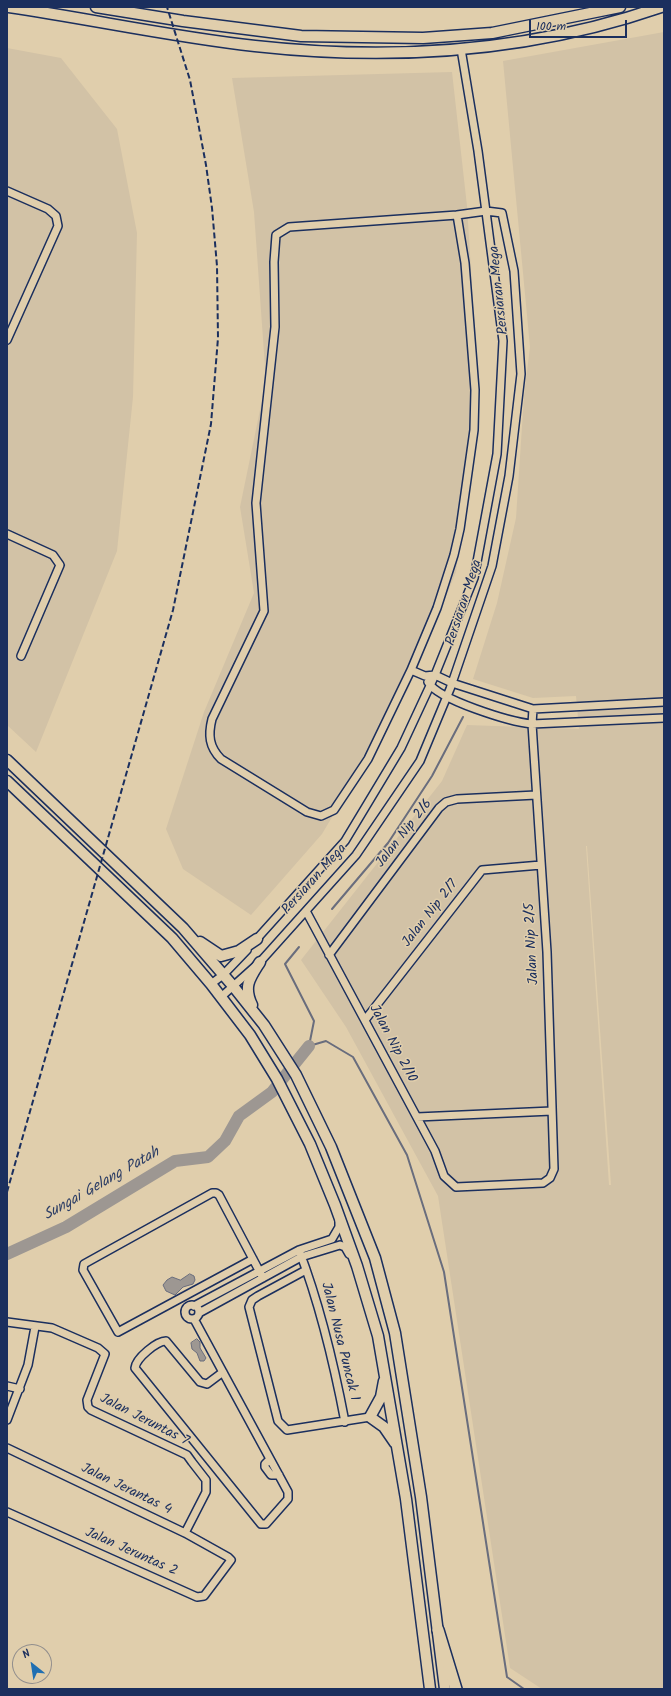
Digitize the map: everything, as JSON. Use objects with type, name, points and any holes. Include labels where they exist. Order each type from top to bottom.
[{"type":"highway","points":[[438,1630],[456,1689]]},
{"type":"main road","points":[[9,7],[254,46],[324,52],[377,53],[461,49],[545,37],[619,22],[661,7]]},
{"type":"main road","points":[[96,7],[183,21],[301,36],[423,38],[492,33],[620,7]]},
{"type":"main road","points":[[7,760],[183,928],[211,950],[222,956],[239,951],[257,939]]},
{"type":"main road","points":[[7,781],[172,938],[211,984],[250,1035],[284,1089],[310,1144],[357,1266],[378,1336],[406,1499],[430,1689]]},
{"type":"main road","points":[[183,928],[233,986],[264,1025]]},
{"type":"main road","points":[[260,962],[250,978],[247,994],[264,1025],[296,1075],[331,1147],[375,1258],[395,1333],[407,1402],[445,1689]]},
{"type":"main road","points":[[385,1377],[380,1397],[370,1417],[384,1427],[396,1445]]},
{"type":"street","points":[[457,215],[465,263],[474,366],[474,430],[460,529],[454,555],[437,608],[411,670],[368,759],[342,801],[334,810],[321,816],[307,812],[221,759],[215,753],[210,742],[209,733],[212,719],[264,611],[256,503],[275,326],[274,262],[276,235],[289,226],[457,215],[486,211],[478,151],[461,49]]},
{"type":"street","points":[[7,191],[48,209],[56,216],[58,226],[7,340]]},
{"type":"street","name":"Persiaran Mega","points":[[211,984],[223,975],[257,939],[345,841],[401,748],[435,676],[474,578],[497,454],[503,341],[486,211],[502,212],[514,271],[521,374],[509,476],[492,566],[447,697],[420,761],[356,855],[260,962],[221,997]]},
{"type":"street","points":[[7,534],[54,555],[60,564],[21,656]]},
{"type":"street","points":[[411,670],[425,676],[435,676],[452,683],[533,709],[664,702]]},
{"type":"street","points":[[425,676],[430,686],[447,697],[515,722],[532,724],[664,718]]},
{"type":"street","name":"Jalan Nip 2/5","points":[[456,1187],[543,1183],[550,1178],[554,1169],[547,952],[536,795],[532,724],[533,709]]},
{"type":"street","name":"Jalan Nip 2/6","points":[[329,954],[439,808],[446,802],[457,799],[536,795]]},
{"type":"street","name":"Jalan Nip 2/7","points":[[365,1020],[482,870],[541,865]]},
{"type":"street","name":"Jalan Nip 2/10","points":[[306,911],[435,1151],[444,1176],[456,1187]]},
{"type":"street","points":[[417,1117],[552,1111]]},
{"type":"street","points":[[253,1259],[118,1332],[83,1270],[84,1264],[212,1193],[219,1195],[253,1259],[261,1275]]},
{"type":"street","points":[[261,1275],[197,1316],[188,1318],[185,1311],[188,1307],[194,1306],[261,1275],[332,1238],[339,1227],[339,1218]]},
{"type":"street","points":[[300,1254],[340,1245],[345,1248],[357,1266]]},
{"type":"street","name":"Jalan Nusa Puncak 1","points":[[300,1254],[335,1370],[345,1422]]},
{"type":"street","points":[[306,1270],[258,1296],[252,1300],[249,1307],[278,1421],[287,1430],[370,1417]]},
{"type":"street","points":[[194,1306],[198,1310],[197,1316],[223,1372],[270,1459],[265,1464],[265,1467],[271,1475],[279,1475],[288,1492],[288,1499],[266,1524],[261,1524],[135,1368],[138,1361],[160,1342],[166,1341],[200,1382],[207,1384],[223,1372]]},
{"type":"street","points":[[7,1322],[35,1327],[28,1365],[7,1420]]},
{"type":"street","name":"Jalan Jeruntas 7","points":[[35,1327],[52,1328],[98,1348],[105,1354],[87,1400],[88,1407],[187,1455],[206,1480],[206,1492],[185,1533]]},
{"type":"street","points":[[7,1386],[20,1389]]},
{"type":"street","name":"Jalan Jerantas 4","points":[[7,1448],[185,1533],[231,1560]]},
{"type":"street","name":"Jalan Jeruntas 2","points":[[7,1512],[197,1597],[204,1596],[231,1560]]},
{"type":"shaded area","points":[[664,32],[664,1689],[542,1689],[510,1668],[438,1196],[346,1027],[301,960],[442,781],[467,725],[579,729],[576,696],[533,698],[473,679],[497,603],[516,518],[524,396],[530,347],[503,61]],"holes":[[[587,846],[611,1185],[609,1185]]]},
{"type":"shaded area","points":[[7,48],[61,58],[117,129],[137,233],[133,397],[117,551],[36,752],[7,725]]},
{"type":"shaded area","points":[[452,72],[467,206],[479,399],[456,572],[408,689],[322,834],[251,915],[183,869],[166,829],[204,712],[254,593],[240,507],[266,381],[254,212],[232,78]]},
{"type":"shaded area","points":[[190,1274],[194,1276],[195,1280],[193,1284],[183,1287],[175,1295],[166,1291],[163,1285],[167,1280],[172,1277],[180,1280]]},
{"type":"shaded area","points":[[197,1339],[200,1342],[200,1348],[206,1358],[204,1361],[200,1361],[197,1353],[192,1349],[191,1343]]},
{"type":"waterway","points":[[332,909],[388,843],[432,776],[463,717]]},
{"type":"waterway","points":[[299,947],[285,964],[314,1021],[309,1046],[326,1041],[353,1057],[407,1155],[444,1272],[507,1677],[524,1689]]},
{"type":"waterway","name":"Sungai Gelang Patah","points":[[7,1254],[66,1227],[175,1161],[208,1157],[225,1141],[239,1116],[272,1092],[309,1046]]},
{"type":"railway","points":[[7,1192],[173,610],[211,424],[218,338],[217,266],[212,208],[206,165],[190,80],[167,7]]}]
